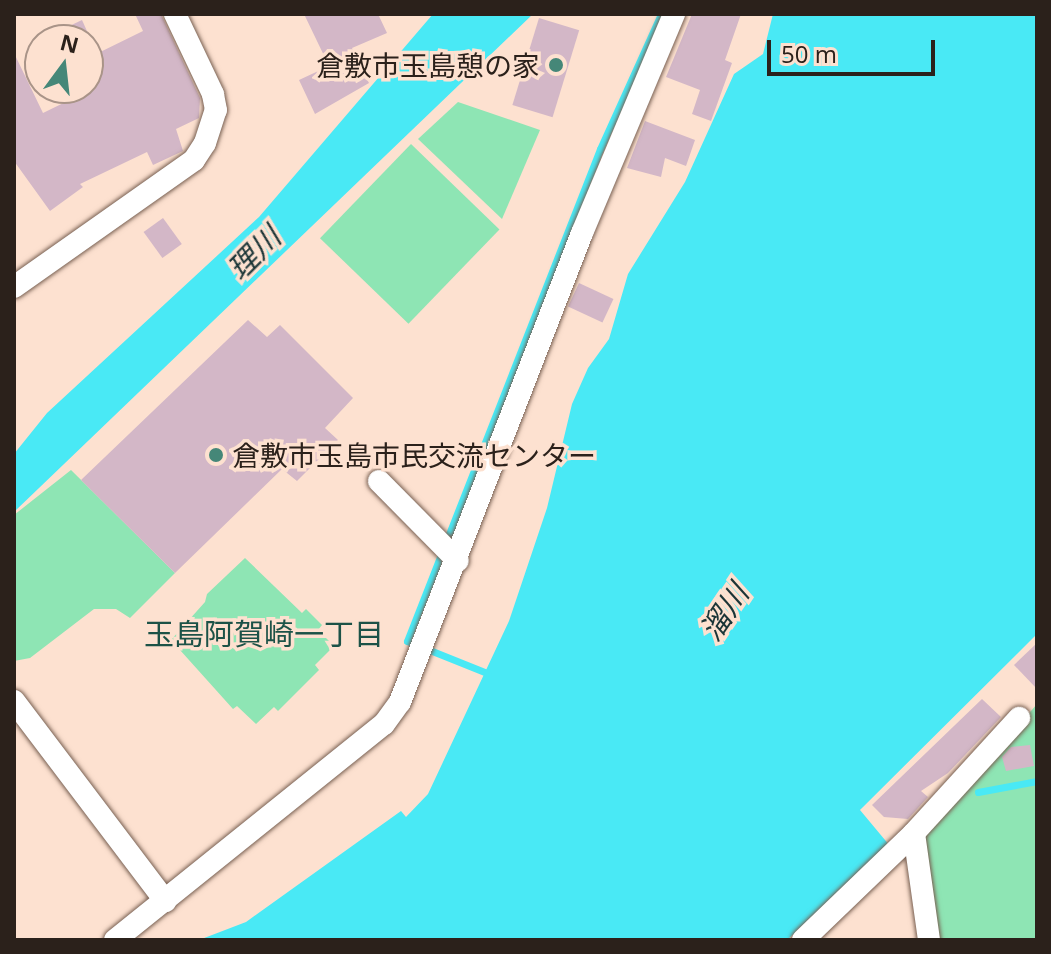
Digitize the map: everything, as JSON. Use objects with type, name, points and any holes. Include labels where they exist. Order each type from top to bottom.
[{"type":"street","points":[[14,287],[194,160],[205,143],[216,110],[213,94],[175,14]]},
{"type":"street","points":[[115,940],[384,724],[411,681],[582,233],[674,14]]},
{"type":"street","points":[[379,481],[458,561]]},
{"type":"street","points":[[14,701],[165,901]]},
{"type":"street","points":[[803,940],[914,833],[1019,718]]},
{"type":"street","points":[[914,833],[929,940]]},
{"type":"green space","points":[[458,102],[540,130],[502,219],[418,139]]},
{"type":"green space","points":[[411,144],[499,229],[408,324],[320,238]]},
{"type":"green space","points":[[71,470],[175,573],[130,618],[116,609],[94,609],[30,658],[14,661],[14,515]]},
{"type":"green space","points":[[245,558],[302,613],[306,609],[322,625],[318,630],[334,646],[315,665],[319,670],[278,711],[274,707],[256,724],[237,706],[233,709],[171,640],[205,602],[207,594]]},
{"type":"green space","points":[[1037,704],[1037,940],[937,940],[924,835]]},
{"type":"water","name":"理川","points":[[433,14],[533,14],[14,512],[14,454],[47,413],[259,217]]},
{"type":"water","name":"溜川","points":[[773,14],[1037,14],[1037,634],[860,810],[890,846],[787,940],[199,940],[246,922],[401,811],[406,817],[428,794],[509,621],[547,508],[572,404],[588,368],[609,339],[628,274],[685,182],[734,74],[763,54]]},
{"type":"building","points":[[135,14],[161,14],[200,98],[199,118],[176,129],[183,151],[153,165],[147,152],[80,184],[83,187],[50,211],[14,161],[14,53],[24,74],[24,104],[39,104],[43,113],[61,104],[104,104],[104,50],[143,31]]},
{"type":"building","points":[[304,14],[378,14],[387,33],[352,48],[369,83],[315,114],[299,80],[329,66]]},
{"type":"building","points":[[692,14],[741,14],[725,60],[732,63],[711,121],[692,114],[700,90],[666,77]]},
{"type":"building","name":"倉敷市玉島憩の家","points":[[539,18],[579,30],[553,117],[512,105]]},
{"type":"building","points":[[645,121],[695,140],[686,166],[665,158],[661,177],[627,168]]},
{"type":"building","points":[[163,218],[182,244],[162,258],[144,232]]},
{"type":"building","points":[[579,283],[613,299],[602,323],[568,307]]},
{"type":"building","name":"倉敷市玉島市民交流センター","points":[[248,320],[267,337],[280,325],[353,398],[325,428],[338,440],[297,481],[282,469],[175,573],[81,480]]},
{"type":"building","points":[[1037,643],[1037,689],[1014,665]]},
{"type":"building","points":[[982,699],[1001,717],[948,773],[921,791],[928,797],[908,819],[884,817],[872,805]]},
{"type":"building","points":[[1030,745],[1034,766],[1006,771],[1002,757],[1011,747]]},
{"type":"waterway","points":[[487,673],[407,641],[600,149],[661,14]]},
{"type":"waterway","points":[[978,792],[1037,781]]},
{"type":"place","name":"倉敷市玉島憩の家","points":[[556,65]]},
{"type":"place","name":"倉敷市玉島市民交流センター","points":[[216,455]]},
{"type":"district","name":"玉島阿賀崎一丁目","points":[[264,634]]}]
